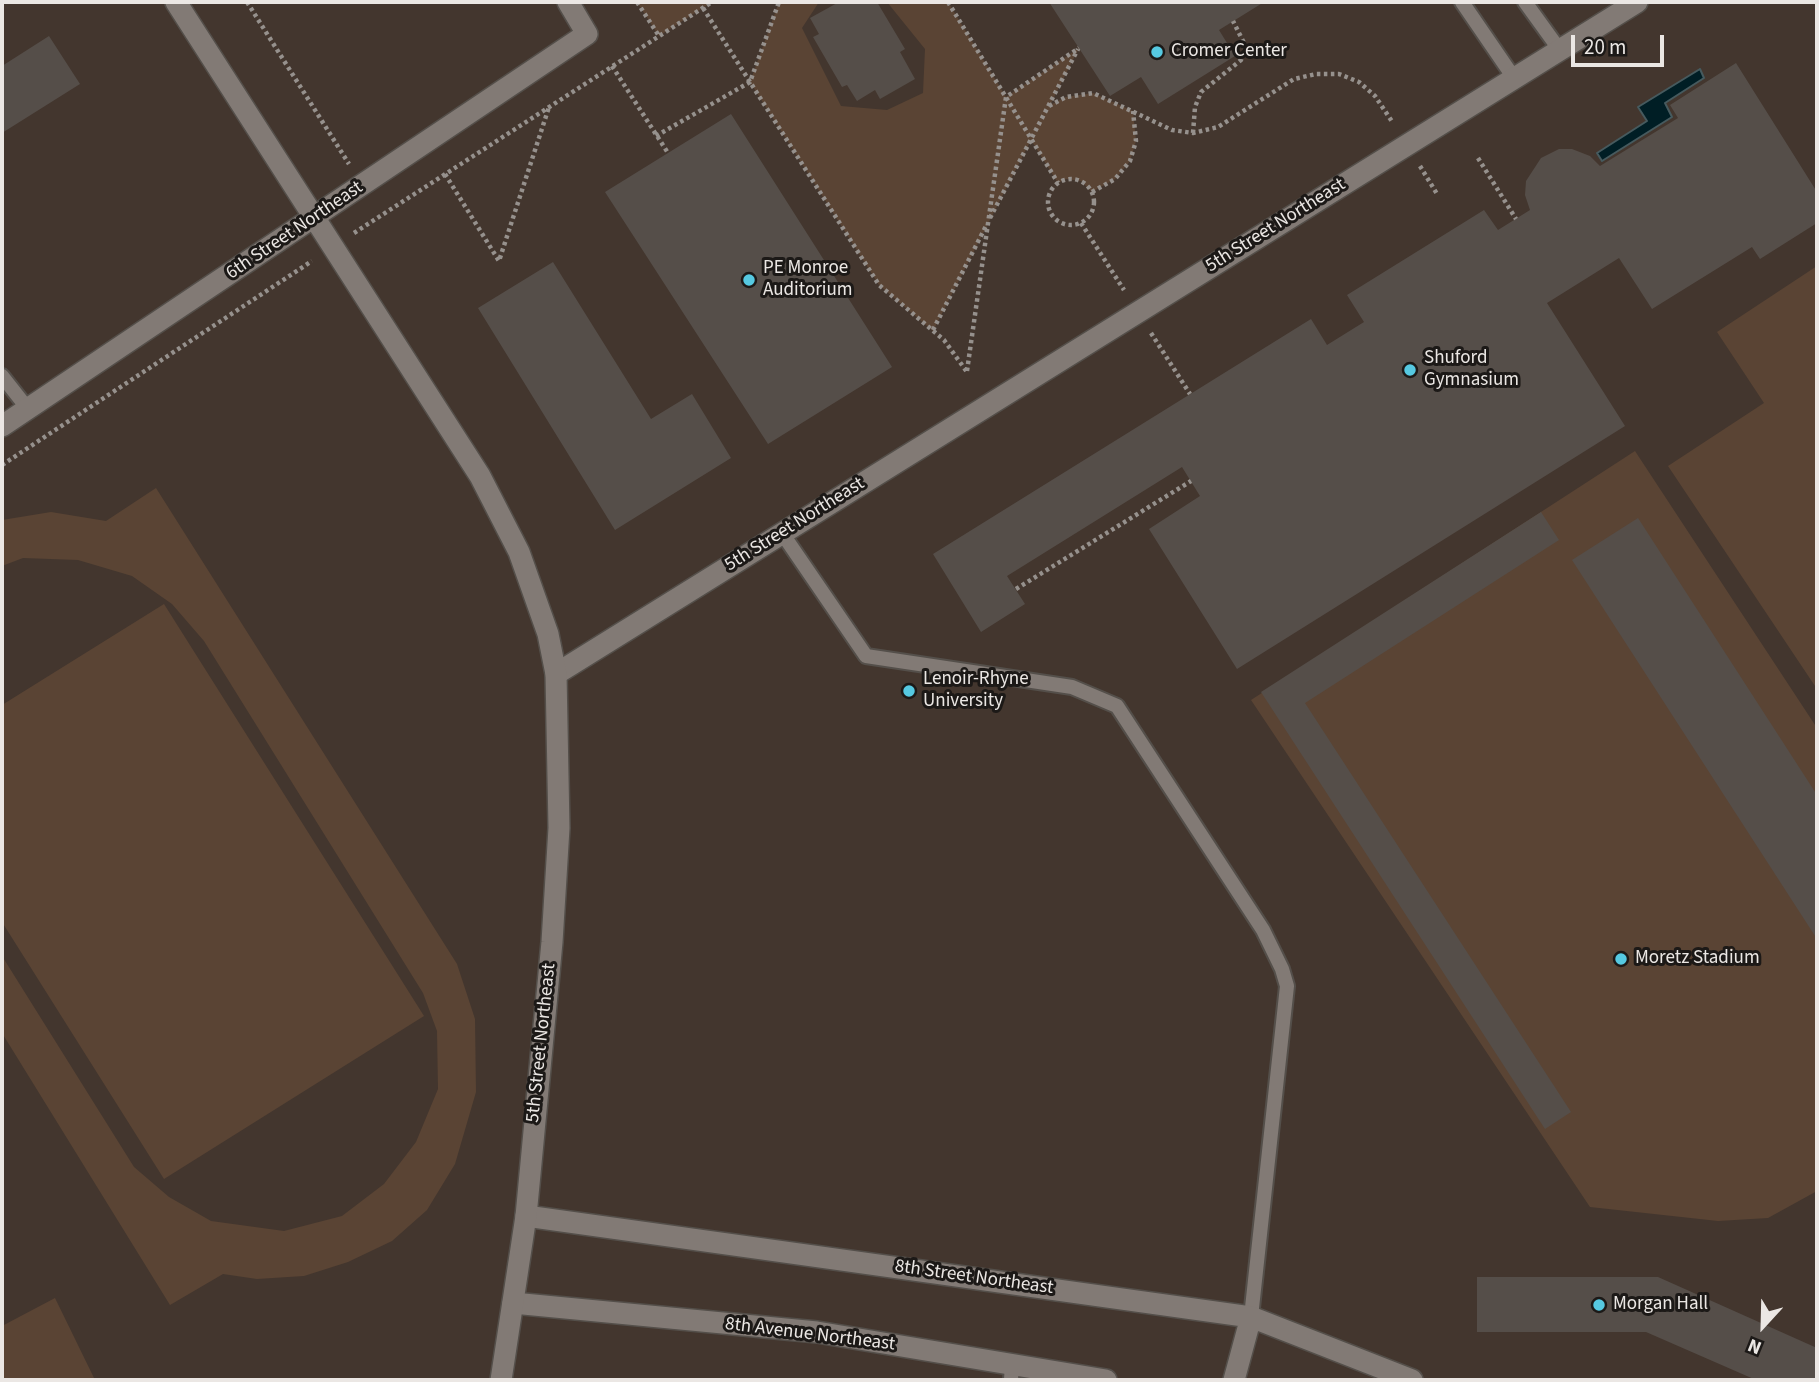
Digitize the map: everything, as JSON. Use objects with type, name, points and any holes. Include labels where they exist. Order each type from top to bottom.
[{"type":"street","points":[[176,2],[316,216],[480,476],[519,552],[535,593],[556,674]]},
{"type":"street","name":"6th Street Northeast","points":[[2,426],[587,34],[568,2]]},
{"type":"street","name":"5th Street Northeast","points":[[501,1380],[526,1216],[552,942],[559,828],[556,674],[1637,2]]},
{"type":"street","name":"8th Street Northeast","points":[[526,1216],[1251,1317],[1412,1380]]},
{"type":"street","name":"8th Avenue Northeast","points":[[513,1303],[817,1332],[1011,1372],[1106,1380]]},
{"type":"street","points":[[1234,1380],[1251,1317]]},
{"type":"lane","points":[[1462,2],[1514,78]]},
{"type":"lane","points":[[1525,2],[1559,49]]},
{"type":"lane","points":[[2,376],[28,409]]},
{"type":"lane","points":[[782,533],[866,656],[1072,687],[1117,706],[1263,930],[1282,969],[1287,986],[1251,1317]]},
{"type":"path","points":[[247,2],[380,216]]},
{"type":"path","points":[[637,2],[659,36]]},
{"type":"path","points":[[656,136],[750,82],[779,2]]},
{"type":"path","points":[[948,2],[1058,183]]},
{"type":"path","points":[[703,8],[878,285],[933,331],[944,340],[967,372],[988,223],[1006,97],[1079,48],[988,223],[933,331]]},
{"type":"path","points":[[1193,133],[1195,107],[1201,92],[1241,60],[1245,45],[1233,21]]},
{"type":"path","points":[[612,66],[668,153]]},
{"type":"path","points":[[1049,106],[1066,97],[1093,93],[1172,131],[1193,133],[1218,127],[1294,79],[1317,74],[1339,74],[1359,82],[1386,111]]},
{"type":"path","points":[[445,174],[499,261],[549,106]]},
{"type":"path","points":[[1092,192],[1115,179],[1130,162],[1136,141],[1133,111]]},
{"type":"path","points":[[1478,158],[1516,219]]},
{"type":"path","points":[[1066,179],[1081,181],[1092,192],[1094,207],[1086,220],[1072,226],[1065,225],[1049,209],[1049,195],[1058,183],[1066,179]]},
{"type":"path","points":[[1016,589],[1191,481]]},
{"type":"shaded area","name":"Lenoir-Rhyne University","points":[[2,2],[1817,2],[1817,1380],[2,1380]]},
{"type":"shaded area","points":[[637,2],[712,2],[659,36]]},
{"type":"shaded area","points":[[779,2],[819,2],[802,28],[841,106],[887,110],[923,93],[925,49],[887,2],[948,2],[1006,97],[1079,48],[1050,105],[1066,97],[1093,93],[1133,111],[1136,141],[1130,161],[1115,179],[1092,192],[1081,181],[1066,179],[1058,183],[1031,140],[933,331],[879,285],[750,82]]},
{"type":"shaded area","points":[[1817,266],[1817,689],[1668,466],[1764,403],[1717,332]]},
{"type":"shaded area","name":"Moretz Stadium","points":[[1635,451],[1817,728],[1817,1191],[1768,1218],[1718,1221],[1590,1207],[1251,700]]},
{"type":"shaded area","points":[[156,488],[457,964],[475,1019],[476,1092],[455,1164],[427,1210],[392,1241],[348,1262],[304,1276],[257,1279],[223,1274],[170,1305],[2,1033],[2,956],[134,1167],[169,1197],[211,1221],[284,1231],[342,1216],[384,1184],[416,1142],[438,1089],[437,1031],[423,993],[204,641],[172,604],[132,576],[78,560],[23,558],[2,566],[2,520],[51,512],[106,521]]},
{"type":"shaded area","points":[[164,604],[424,1016],[164,1179],[2,922],[2,705]]},
{"type":"shaded area","points":[[55,1298],[95,1380],[2,1380],[2,1326]]},
{"type":"water","points":[[1700,69],[1704,78],[1665,103],[1672,117],[1602,161],[1597,153],[1647,121],[1638,107]]},
{"type":"building","points":[[839,2],[877,2],[905,49],[900,52],[915,79],[880,99],[875,90],[857,101],[847,85],[842,87],[813,37],[819,34],[810,18]]},
{"type":"building","name":"Cromer Center","points":[[1049,2],[1264,2],[1219,30],[1235,56],[1158,104],[1141,77],[1110,96]]},
{"type":"building","points":[[49,36],[80,84],[2,133],[2,66]]},
{"type":"building","name":"Shuford Gymnasium","points":[[1736,63],[1817,192],[1817,223],[1760,259],[1752,247],[1652,309],[1619,258],[1547,303],[1625,426],[1237,669],[1149,529],[1200,496],[1182,467],[1007,576],[1025,604],[981,632],[933,554],[1311,319],[1327,345],[1364,322],[1347,295],[1484,210],[1498,230],[1530,210],[1525,195],[1526,181],[1541,158],[1559,149],[1572,149],[1590,156],[1600,166],[1678,118],[1670,105]]},
{"type":"building","name":"PE Monroe Auditorium","points":[[731,114],[892,367],[768,444],[605,192]]},
{"type":"building","points":[[553,262],[651,419],[692,394],[731,458],[615,530],[478,308]]},
{"type":"building","points":[[1541,512],[1559,540],[1305,703],[1571,1112],[1545,1129],[1261,692]]},
{"type":"building","points":[[1638,518],[1817,795],[1817,939],[1572,560]]},
{"type":"building","name":"Morgan Hall","points":[[1477,1277],[1658,1277],[1817,1348],[1817,1380],[1756,1380],[1646,1332],[1477,1332]]},
{"type":"place","name":"Cromer Center","points":[[1157,52]]},
{"type":"place","name":"PE Monroe Auditorium","points":[[749,280]]},
{"type":"place","name":"Shuford Gymnasium","points":[[1410,370]]},
{"type":"place","name":"Lenoir-Rhyne University","points":[[909,691]]},
{"type":"place","name":"Moretz Stadium","points":[[1621,959]]},
{"type":"place","name":"Morgan Hall","points":[[1599,1305]]}]
